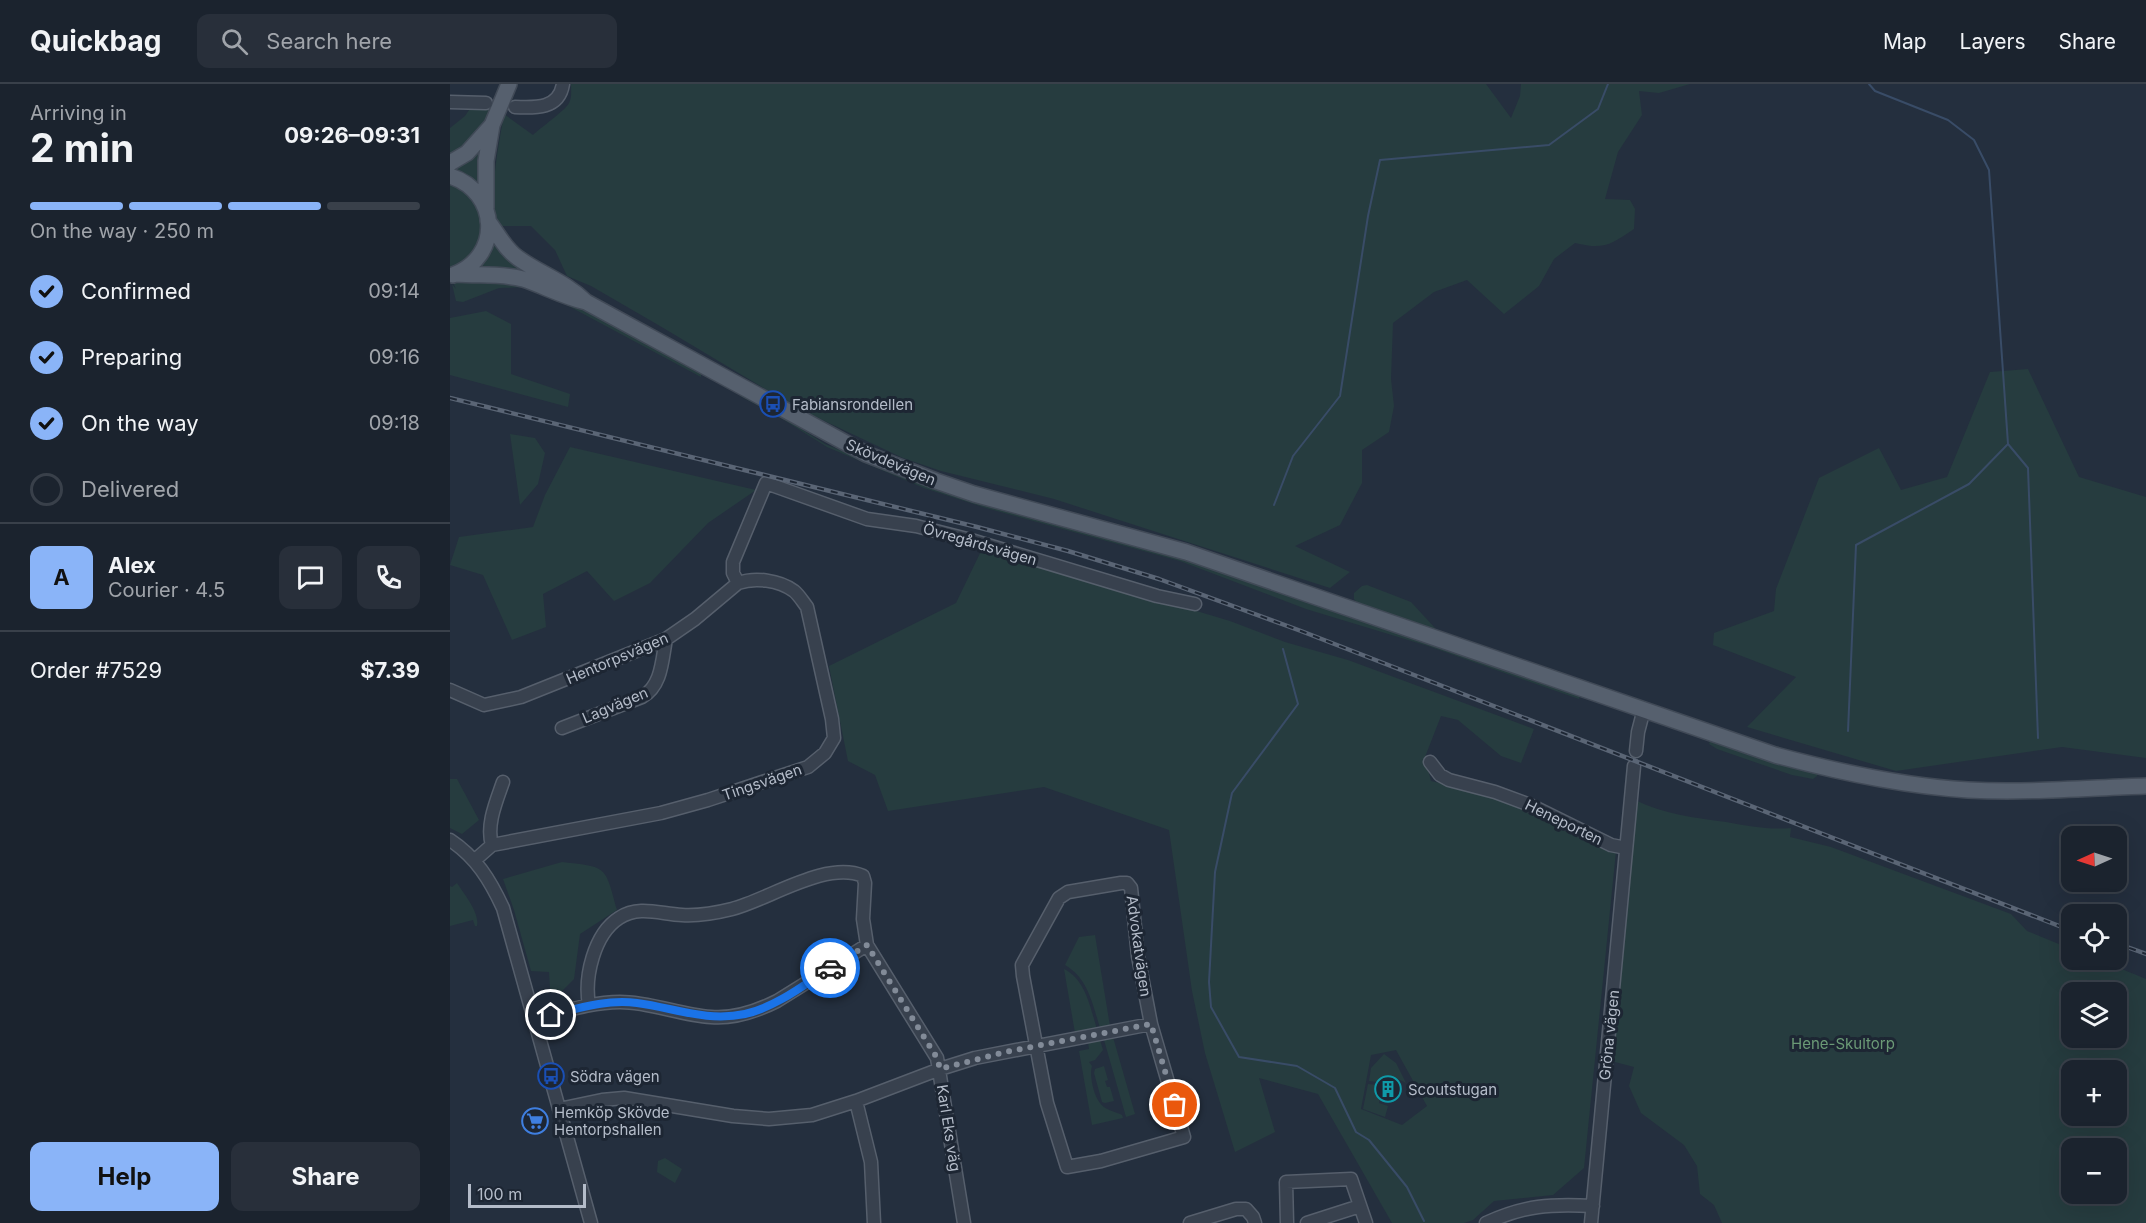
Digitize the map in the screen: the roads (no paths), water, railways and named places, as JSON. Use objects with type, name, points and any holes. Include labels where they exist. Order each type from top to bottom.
[{"type":"main road","points":[[453,275],[469,267],[483,250],[488,236],[486,161],[492,125],[509,84]]},
{"type":"main road","points":[[450,163],[467,153],[492,125]]},
{"type":"main road","points":[[450,176],[472,188],[504,245],[517,257],[573,289],[586,302]]},
{"type":"main road","points":[[453,275],[497,275],[522,279],[567,298],[586,302]]},
{"type":"main road","name":"Skövdevägen","points":[[586,302],[866,454],[974,494],[1186,552],[1775,755],[1830,770],[1901,783],[1967,790],[2010,791],[2146,786]]},
{"type":"street","points":[[515,107],[533,108],[548,105],[557,100],[562,93],[563,84]]},
{"type":"street","points":[[450,102],[486,103]]},
{"type":"street","name":"Övregårdsvägen","points":[[738,583],[733,573],[734,562],[766,483],[867,519],[916,526],[971,540],[1156,596],[1195,604]]},
{"type":"street","name":"Tingsvägen","points":[[474,860],[492,845],[661,813],[708,800],[808,767],[825,753],[834,738],[832,719],[807,607],[796,592],[776,582],[759,580],[738,583]]},
{"type":"street","name":"Hentorpsvägen","points":[[450,690],[488,705],[521,697],[666,639],[695,619],[738,583]]},
{"type":"street","name":"Lagvägen","points":[[562,728],[652,691],[657,684],[666,639]]},
{"type":"street","points":[[1636,751],[1644,709]]},
{"type":"street","name":"Heneporten","points":[[1430,762],[1440,775],[1449,780],[1513,798],[1611,845],[1626,848],[1634,766]]},
{"type":"street","points":[[492,845],[489,835],[495,805],[503,782]]},
{"type":"street","points":[[450,840],[474,860],[490,879],[503,908],[591,1223]]},
{"type":"street","name":"Gröna vägen","points":[[1591,1223],[1626,848]]},
{"type":"street","points":[[535,1018],[609,1002],[638,1003],[713,1017],[747,1013],[777,1001],[867,945],[863,919],[865,883],[863,876],[857,874],[825,875],[734,909],[713,913],[680,915],[652,910],[634,912],[607,927],[599,939],[588,991],[589,1005]]},
{"type":"street","name":"Advokatvägen","points":[[1036,1046],[1022,965],[1059,898],[1068,892],[1121,883],[1127,883],[1131,888],[1138,956],[1151,1024]]},
{"type":"street","name":"Karl Eks väg","points":[[867,945],[937,1058],[964,1223]]},
{"type":"street","points":[[559,1109],[624,1098],[733,1116],[769,1119],[812,1115],[975,1058],[1036,1046],[1151,1024],[1184,1137],[1101,1161],[1067,1167],[1049,1113],[1036,1046]]},
{"type":"street","points":[[856,1101],[872,1162],[874,1223]]},
{"type":"street","points":[[1287,1223],[1286,1182],[1351,1179],[1366,1223]]},
{"type":"street","points":[[1307,1223],[1360,1206]]},
{"type":"street","points":[[1486,1223],[1513,1211],[1533,1207],[1593,1206]]},
{"type":"street","points":[[1190,1223],[1236,1209],[1246,1209],[1255,1223]]},
{"type":"waterway","points":[[1274,505],[1293,456],[1340,396],[1368,216],[1380,160],[1549,145],[1598,109],[1608,84]]},
{"type":"waterway","points":[[1869,84],[1875,91],[1948,120],[1974,140],[1989,170],[2008,444],[2028,468],[2038,738]]},
{"type":"waterway","points":[[1848,731],[1856,545],[1969,484],[2007,445]]},
{"type":"waterway","points":[[1283,649],[1298,704],[1232,793],[1215,872],[1209,982],[1211,1007],[1239,1057],[1297,1066],[1335,1088],[1356,1132],[1369,1140],[1407,1187],[1424,1221]]},
{"type":"railway","points":[[450,398],[977,527],[1068,551],[1159,579],[1301,631],[2061,927]]},
{"type":"railway","points":[[2127,947],[2146,954]]},
{"type":"place","name":"Fabiansrondellen","points":[[773,404]]},
{"type":"place","name":"Södra vägen","points":[[551,1076]]},
{"type":"place","name":"Scoutstugan","points":[[1388,1089]]},
{"type":"place","name":"Hemköp Skövde Hentorpshallen","points":[[535,1121]]},
{"type":"park label","name":"Hene-Skultorp","points":[[1843,1043]]}]
